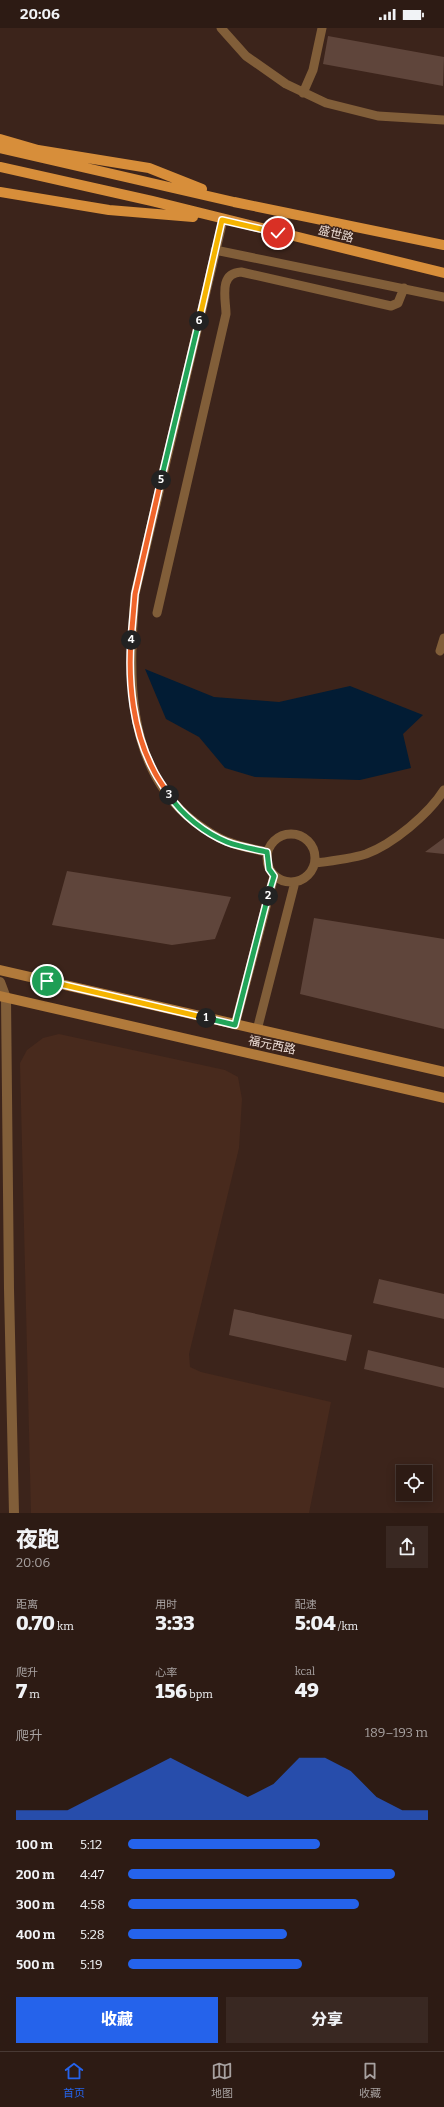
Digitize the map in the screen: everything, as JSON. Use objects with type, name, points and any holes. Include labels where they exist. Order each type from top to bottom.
[{"type":"main road","points":[[0,139],[38,150],[149,168],[234,202]]},
{"type":"main road","points":[[0,148],[234,202]]},
{"type":"main road","points":[[0,167],[152,201],[222,220]]},
{"type":"main road","points":[[0,192],[109,210],[222,220]]},
{"type":"main road","name":"盛世路","points":[[234,202],[444,245]]},
{"type":"main road","name":"盛世路","points":[[222,220],[444,273]]},
{"type":"main road","name":"福元西路","points":[[0,970],[444,1072]]},
{"type":"main road","name":"福元西路","points":[[3,997],[444,1098]]},
{"type":"street","points":[[221,28],[246,56],[303,93],[326,103],[371,114],[444,120]]},
{"type":"street","points":[[303,93],[312,70],[322,28]]},
{"type":"street","points":[[222,220],[135,594],[130,653],[131,688],[136,724],[152,769],[177,807],[201,826],[228,842],[267,852]]},
{"type":"street","points":[[215,250],[444,297]]},
{"type":"street","points":[[157,613],[226,314],[223,297],[226,281],[235,272],[251,274],[391,306],[398,303],[404,288]]},
{"type":"street","points":[[440,650],[444,638]]},
{"type":"street","points":[[315,863],[366,854],[385,844],[404,831],[438,799],[444,790]]},
{"type":"street","points":[[287,834],[296,835],[304,838],[311,845],[315,854],[315,863],[311,872],[304,879],[288,883],[274,876],[268,865],[267,852],[271,844],[278,838],[287,834]]},
{"type":"street","points":[[235,1025],[274,876]]},
{"type":"street","points":[[257,1030],[295,882]]},
{"type":"street","points":[[0,982],[3,997],[14,1513]]},
{"type":"shaded area","points":[[59,1034],[225,1070],[238,1077],[242,1099],[239,1148],[189,1354],[190,1367],[201,1372],[331,1402],[309,1513],[31,1513],[20,1063],[27,1050],[43,1038]]},
{"type":"water","points":[[145,669],[214,697],[279,702],[350,686],[423,715],[403,734],[411,768],[360,780],[255,777],[225,768],[199,737],[166,719]]},
{"type":"building","points":[[328,36],[444,57],[443,86],[323,64]]},
{"type":"building","points":[[444,838],[444,854],[425,852]]},
{"type":"building","points":[[67,871],[231,897],[215,939],[172,945],[52,925]]},
{"type":"building","points":[[314,918],[444,939],[444,1029],[300,994]]},
{"type":"building","points":[[379,1279],[444,1294],[444,1319],[373,1303]]},
{"type":"building","points":[[234,1309],[352,1335],[346,1361],[229,1335]]},
{"type":"building","points":[[368,1350],[444,1368],[444,1388],[364,1369]]},
{"type":"route","points":[[47,981],[235,1025],[274,876],[266,861],[267,852],[228,842],[201,826],[177,807],[152,769],[136,724],[131,688],[130,653],[135,594],[222,220],[278,233]]}]
